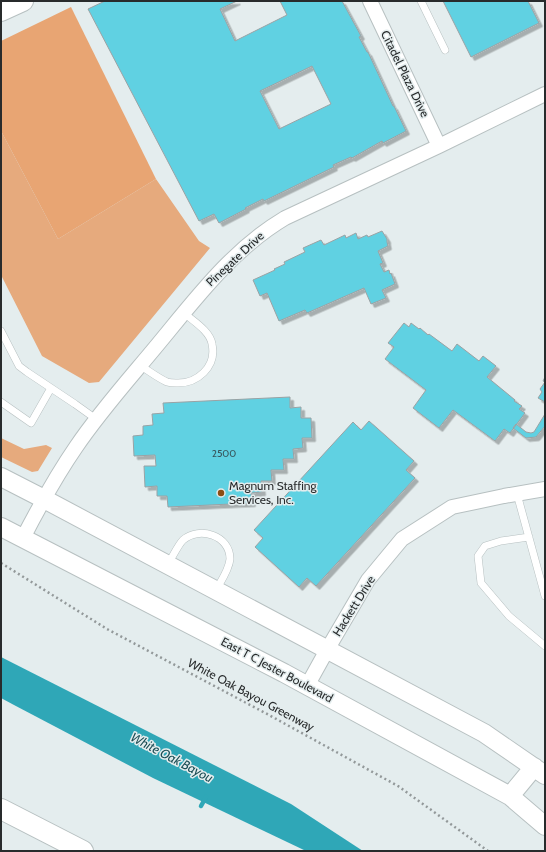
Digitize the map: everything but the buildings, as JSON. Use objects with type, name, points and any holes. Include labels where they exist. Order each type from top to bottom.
[{"type":"main road","points":[[1,11],[23,1]]},
{"type":"main road","points":[[1,809],[84,851]]},
{"type":"street","name":"Citadel Plaza Drive","points":[[370,1],[439,146]]},
{"type":"street","name":"Pinegate Drive","points":[[23,538],[44,498],[75,448],[96,419],[141,366],[208,282],[237,254],[269,228],[285,218],[439,146],[545,94]]},
{"type":"street","points":[[1,477],[44,498],[484,733],[540,771],[510,796]]},
{"type":"street","name":"Hackett Drive","points":[[307,686],[368,580],[402,540],[452,507],[545,489]]},
{"type":"street","name":"East T C Jester Boulevard","points":[[1,527],[307,686],[510,796],[545,826]]},
{"type":"lane","points":[[421,1],[445,50]]},
{"type":"lane","points":[[141,366],[168,383],[181,383],[194,380],[205,372],[212,358],[212,344],[208,334],[184,313]]},
{"type":"lane","points":[[1,331],[19,366],[96,419]]},
{"type":"lane","points":[[1,402],[31,423],[51,388]]},
{"type":"lane","points":[[517,494],[545,596]]},
{"type":"lane","points":[[168,564],[183,540],[195,534],[208,534],[220,537],[227,546],[230,559],[227,570],[216,590]]},
{"type":"lane","points":[[529,537],[501,541],[485,546],[478,556],[481,583],[509,616],[545,646]]},
{"type":"path","name":"White Oak Bayou Greenway","points":[[1,563],[107,629],[262,711],[398,786],[488,851]]},
{"type":"shaded area","points":[[71,7],[156,179],[58,239],[1,131],[1,41]]},
{"type":"shaded area","points":[[1,131],[58,239],[156,179],[199,241],[210,248],[99,382],[89,383],[42,356],[1,275]]},
{"type":"shaded area","points":[[1,438],[24,449],[46,445],[52,448],[38,471],[32,472],[1,457]]},
{"type":"water","name":"White Oak Bayou","points":[[1,657],[291,804],[363,851],[306,851],[153,778],[14,705],[1,698]]},
{"type":"waterway","points":[[201,806],[206,797]]},
{"type":"place","name":"Magnum Staffing Services, Inc.","points":[[221,493]]}]
